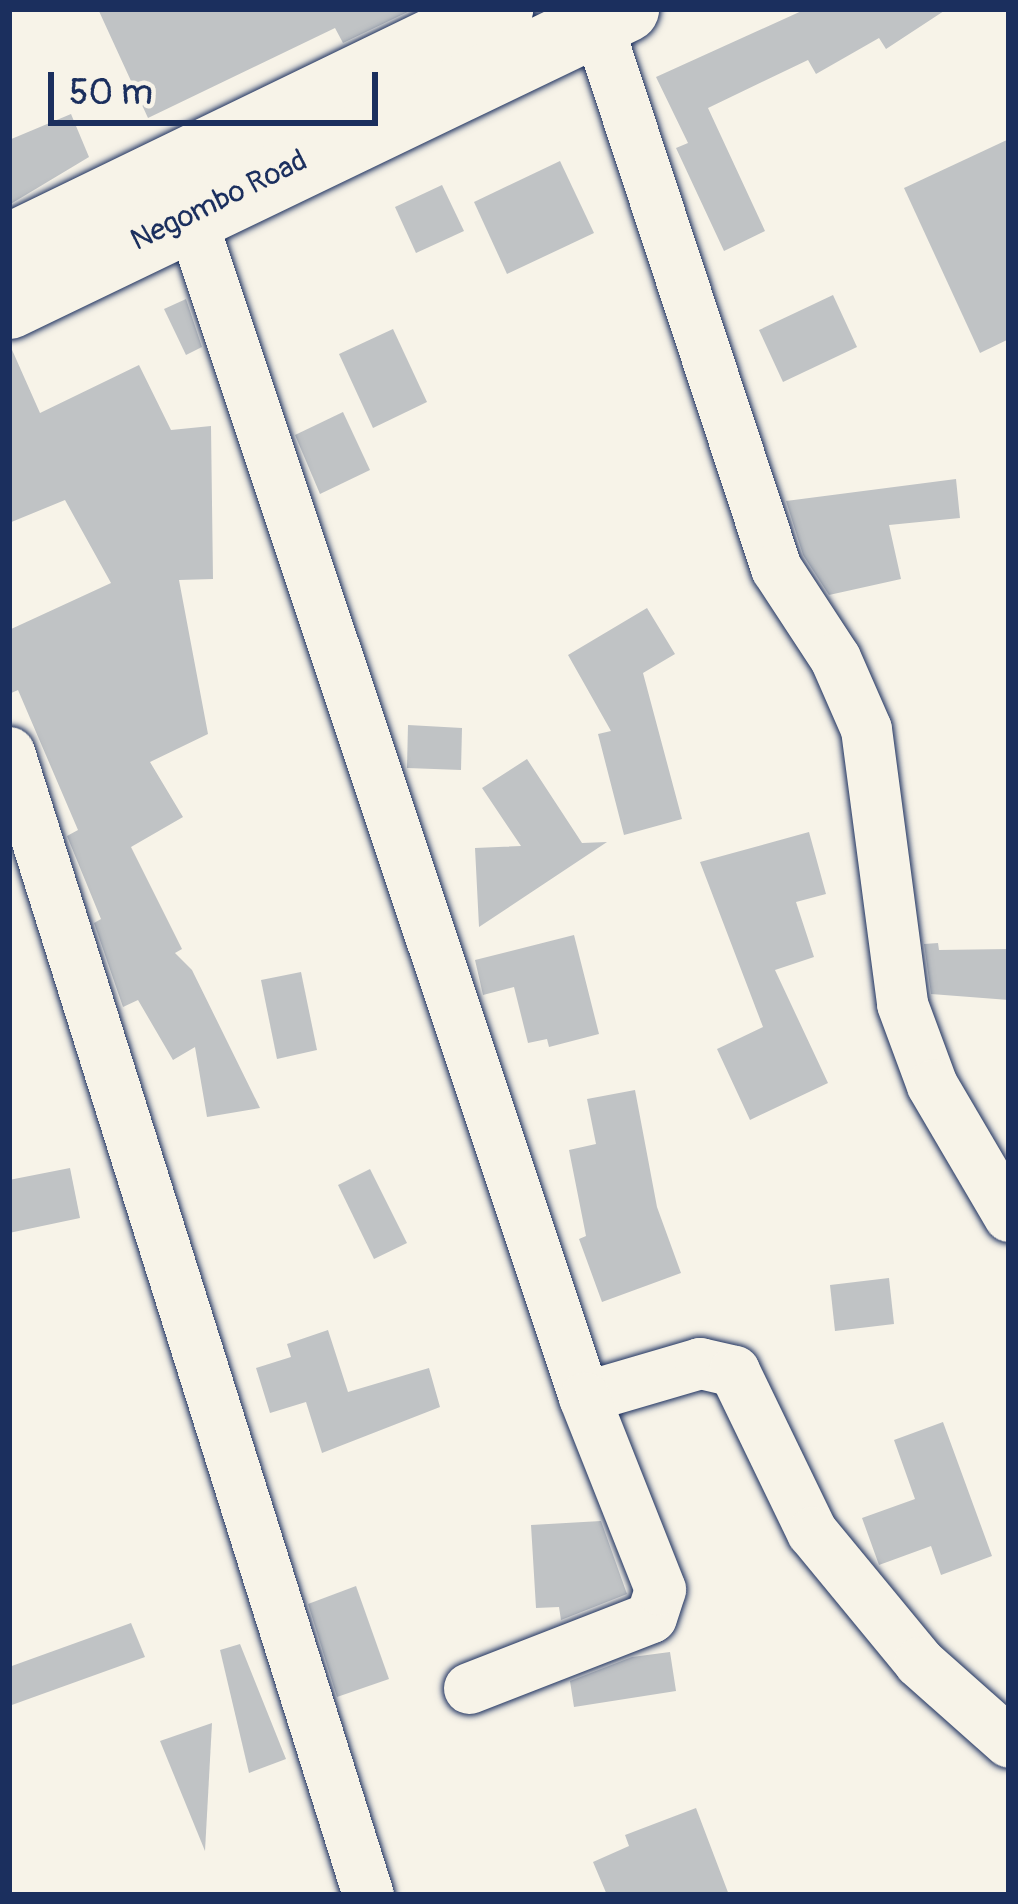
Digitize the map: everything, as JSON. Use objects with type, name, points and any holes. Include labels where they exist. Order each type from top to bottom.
[{"type":"highway","name":"Negombo Road","points":[[9,306],[182,190],[500,9]]},
{"type":"highway","name":"Negombo Road","points":[[9,247],[182,190],[606,13]]},
{"type":"street","points":[[606,13],[724,427],[776,568],[835,658],[866,729],[902,1004],[932,1085],[1009,1216]]},
{"type":"street","points":[[182,190],[469,1069],[584,1397],[660,1589],[651,1617],[469,1688]]},
{"type":"street","points":[[9,752],[368,1895]]},
{"type":"street","points":[[584,1397],[700,1363],[734,1371],[812,1532],[919,1662],[1009,1742]]},
{"type":"building","points":[[98,9],[414,9],[343,43],[335,28],[148,118]]},
{"type":"building","points":[[806,9],[947,9],[886,49],[879,38],[816,74],[808,60],[708,108],[765,231],[724,251],[676,148],[688,143],[656,77]]},
{"type":"building","points":[[71,114],[89,157],[9,205],[9,140]]},
{"type":"building","points":[[1009,139],[1009,339],[980,353],[904,188]]},
{"type":"building","points":[[560,161],[594,233],[507,274],[474,202]]},
{"type":"building","points":[[442,185],[464,231],[416,253],[395,207]]},
{"type":"building","points":[[833,295],[857,347],[783,382],[759,330]]},
{"type":"building","points":[[186,299],[202,347],[186,355],[164,309]]},
{"type":"building","points":[[393,329],[427,402],[373,428],[339,354]]},
{"type":"building","points":[[9,343],[40,413],[139,365],[171,430],[211,426],[213,579],[179,580],[208,734],[150,762],[183,817],[131,847],[182,949],[175,953],[192,970],[260,1108],[207,1117],[195,1047],[173,1060],[138,1000],[123,1007],[94,923],[101,919],[67,836],[78,830],[18,690],[9,694],[9,630],[111,583],[65,500],[9,523]]},
{"type":"building","points":[[343,412],[370,470],[320,494],[295,435]]},
{"type":"building","points":[[956,479],[960,518],[889,525],[901,579],[829,595],[803,555],[786,501]]},
{"type":"building","points":[[647,608],[675,654],[643,673],[682,819],[624,835],[598,734],[611,731],[568,655]]},
{"type":"building","points":[[408,725],[462,728],[461,770],[407,768]]},
{"type":"building","points":[[527,759],[582,843],[607,842],[479,927],[475,848],[521,846],[482,788]]},
{"type":"building","points":[[809,832],[826,894],[796,902],[814,957],[775,970],[828,1083],[750,1120],[717,1049],[763,1027],[700,862]]},
{"type":"building","points":[[574,935],[599,1034],[549,1047],[547,1039],[528,1043],[514,987],[483,995],[475,960]]},
{"type":"building","points":[[938,943],[939,950],[1009,949],[1009,1000],[931,994],[924,944]]},
{"type":"building","points":[[301,972],[317,1050],[277,1059],[261,980]]},
{"type":"building","points":[[635,1090],[657,1207],[681,1273],[602,1302],[579,1239],[586,1236],[569,1150],[596,1144],[587,1099]]},
{"type":"building","points":[[70,1168],[80,1218],[9,1233],[9,1180]]},
{"type":"building","points":[[370,1169],[407,1243],[374,1259],[338,1185]]},
{"type":"building","points":[[889,1278],[894,1324],[835,1331],[830,1285]]},
{"type":"building","points":[[328,1330],[348,1392],[429,1368],[440,1407],[322,1453],[306,1402],[270,1413],[256,1368],[291,1357],[287,1344]]},
{"type":"building","points":[[943,1422],[992,1556],[941,1575],[931,1546],[879,1565],[862,1518],[915,1499],[894,1440]]},
{"type":"building","points":[[601,1521],[627,1594],[561,1620],[559,1607],[536,1608],[531,1525]]},
{"type":"building","points":[[356,1586],[389,1679],[337,1697],[308,1604]]},
{"type":"building","points":[[131,1623],[145,1657],[9,1706],[9,1667]]},
{"type":"building","points":[[240,1644],[286,1759],[249,1773],[220,1650]]},
{"type":"building","points":[[670,1652],[676,1691],[574,1707],[570,1681],[632,1657]]},
{"type":"building","points":[[212,1723],[205,1851],[160,1741]]},
{"type":"building","points":[[696,1808],[729,1895],[607,1895],[593,1862],[629,1846],[625,1835]]}]
